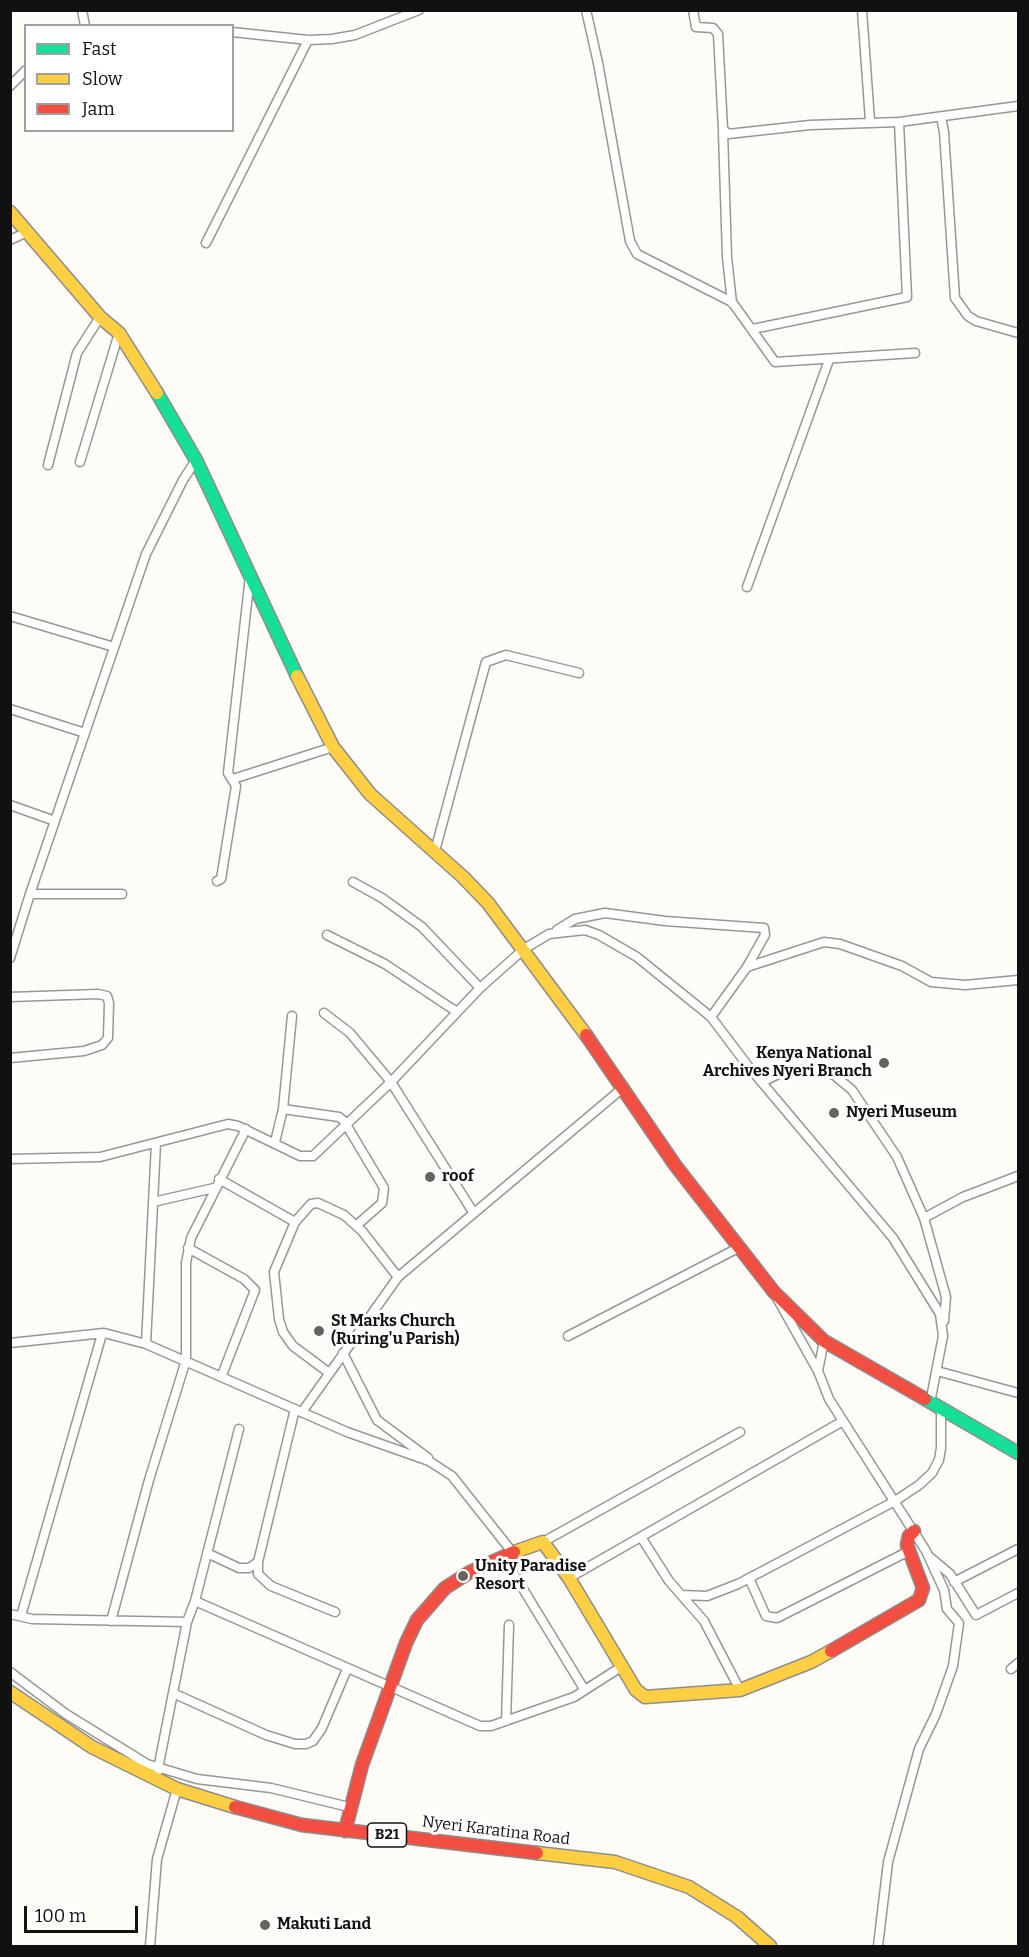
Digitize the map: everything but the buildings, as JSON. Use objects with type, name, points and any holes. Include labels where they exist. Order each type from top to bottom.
[{"type":"main road","points":[[10,212],[100,317],[119,333],[196,460],[333,747],[370,794],[488,903],[624,1087],[675,1165],[738,1248],[774,1292],[824,1341],[1018,1453]]},
{"type":"main road","points":[[345,1831],[349,1807],[388,1688],[417,1620],[430,1603],[453,1582],[508,1554],[543,1542],[569,1578],[636,1690],[651,1698],[740,1690],[811,1662],[919,1600],[923,1588],[907,1541],[914,1531]]},
{"type":"main road","name":"Nyeri Karatina Road","points":[[10,1692],[92,1747],[158,1773],[177,1789],[276,1820],[345,1831],[623,1864],[689,1887],[737,1917],[770,1947]]},
{"type":"street","points":[[234,32],[308,40],[355,35],[419,10]]},
{"type":"street","points":[[586,10],[632,248],[640,256],[732,303],[775,362],[915,353]]},
{"type":"street","points":[[693,10],[696,27],[713,28],[719,38],[727,257],[732,303]]},
{"type":"street","points":[[862,10],[870,121]]},
{"type":"street","points":[[206,243],[308,40]]},
{"type":"street","points":[[10,86],[24,72]]},
{"type":"street","points":[[723,132],[735,134],[810,124],[899,122],[1018,106]]},
{"type":"street","points":[[941,117],[944,132],[955,298],[968,316],[976,321],[1018,333]]},
{"type":"street","points":[[753,329],[907,297],[899,122]]},
{"type":"street","points":[[10,240],[27,232]]},
{"type":"street","points":[[48,465],[71,371],[85,338],[100,317]]},
{"type":"street","points":[[80,462],[119,333]]},
{"type":"street","points":[[747,587],[829,360]]},
{"type":"street","points":[[10,958],[13,940],[56,821],[146,554],[183,480],[196,460]]},
{"type":"street","points":[[217,881],[221,879],[236,786],[228,773],[250,574]]},
{"type":"street","points":[[10,616],[114,647]]},
{"type":"street","points":[[435,852],[486,662],[506,655],[579,673]]},
{"type":"street","points":[[10,709],[85,733]]},
{"type":"street","points":[[233,778],[333,747]]},
{"type":"street","points":[[10,806],[56,821]]},
{"type":"street","points":[[354,882],[382,898],[422,927],[480,988]]},
{"type":"street","points":[[30,894],[122,894]]},
{"type":"street","points":[[10,1160],[100,1157],[228,1124],[246,1129],[300,1156],[313,1156],[391,1082],[480,988],[524,949],[575,919],[605,913],[665,921],[764,928],[765,935],[747,967],[711,1017]]},
{"type":"street","points":[[549,934],[585,930],[599,935],[637,957],[711,1017],[762,1082],[893,1238],[931,1296],[940,1314],[943,1336]]},
{"type":"street","points":[[327,935],[385,964],[457,1012]]},
{"type":"street","points":[[747,967],[824,942],[840,944],[902,966],[931,982],[965,985],[1018,980]]},
{"type":"street","points":[[10,997],[98,994],[107,996],[109,1003],[108,1034],[102,1045],[84,1051],[10,1058]]},
{"type":"street","points":[[324,1013],[350,1033],[391,1082],[473,1212]]},
{"type":"street","points":[[275,1142],[283,1109],[292,1016]]},
{"type":"street","points":[[681,1595],[706,1596],[749,1578],[895,1501],[928,1478],[936,1467],[941,1448],[935,1405],[946,1297],[924,1218],[897,1157],[861,1103],[843,1082],[818,1069],[802,1067],[777,1073],[762,1082]]},
{"type":"street","points":[[493,1202],[624,1087]]},
{"type":"street","points":[[335,1612],[271,1586],[259,1577],[258,1562],[298,1410],[398,1277],[624,1087]]},
{"type":"street","points":[[283,1109],[339,1117],[347,1126],[384,1188],[382,1203],[357,1226]]},
{"type":"street","points":[[111,1621],[149,1480],[186,1360],[188,1248],[214,1188],[246,1129]]},
{"type":"street","points":[[146,1344],[156,1143]]},
{"type":"street","points":[[924,1218],[963,1197],[1018,1176]]},
{"type":"street","points":[[219,1179],[295,1222]]},
{"type":"street","points":[[153,1202],[214,1188]]},
{"type":"street","points":[[328,1372],[293,1346],[283,1332],[279,1319],[274,1272],[295,1222],[307,1206],[318,1203],[344,1215],[357,1226],[398,1277]]},
{"type":"street","points":[[188,1248],[244,1279],[255,1290],[222,1375]]},
{"type":"street","points":[[568,1336],[738,1248]]},
{"type":"street","points":[[774,1292],[818,1371],[829,1399],[929,1556],[944,1590],[947,1609],[959,1623],[960,1633],[953,1666],[936,1714],[919,1749],[888,1862],[878,1947]]},
{"type":"street","points":[[21,1616],[102,1334]]},
{"type":"street","points":[[10,1343],[102,1334],[146,1344],[222,1375],[347,1432],[438,1466]]},
{"type":"street","points":[[818,1371],[824,1341]]},
{"type":"street","points":[[342,1353],[377,1420],[452,1476],[508,1554],[584,1689]]},
{"type":"street","points":[[937,1371],[1018,1393]]},
{"type":"street","points":[[569,1578],[843,1421]]},
{"type":"street","points":[[158,1773],[187,1622],[195,1601],[239,1430]]},
{"type":"street","points":[[543,1542],[740,1432]]},
{"type":"street","points":[[641,1537],[669,1581],[700,1616],[740,1690]]},
{"type":"street","points":[[954,1581],[1018,1549]]},
{"type":"street","points":[[749,1578],[766,1616],[777,1618],[909,1551]]},
{"type":"street","points":[[207,1553],[239,1568],[249,1568],[258,1562]]},
{"type":"street","points":[[929,1556],[950,1574],[976,1615],[1018,1593]]},
{"type":"street","points":[[700,1616],[706,1596]]},
{"type":"street","points":[[195,1601],[388,1688],[480,1726],[506,1721],[574,1697],[621,1667]]},
{"type":"street","points":[[10,1614],[32,1619],[187,1622]]},
{"type":"street","points":[[506,1721],[509,1625]]},
{"type":"street","points":[[1011,1669],[1018,1664]]},
{"type":"street","points":[[175,1694],[266,1736],[296,1744],[306,1743],[318,1736],[346,1669]]},
{"type":"street","points":[[10,1672],[55,1706],[158,1773],[271,1788],[349,1807]]},
{"type":"street","points":[[92,1747],[99,1735]]},
{"type":"street","points":[[150,1947],[157,1859],[177,1789]]},
{"type":"traffic: fast","points":[[157,393],[196,460],[297,676]]},
{"type":"traffic: fast","points":[[925,1399],[1018,1453]]},
{"type":"traffic: slow","points":[[10,212],[100,317],[119,333],[157,393]]},
{"type":"traffic: slow","points":[[297,676],[333,747],[370,794],[463,877],[488,903],[586,1035]]},
{"type":"traffic: slow","points":[[514,1552],[543,1542],[569,1578],[636,1690],[645,1697],[740,1690],[811,1662],[831,1651]]},
{"type":"traffic: slow","points":[[10,1692],[92,1747],[177,1789],[235,1807]]},
{"type":"traffic: slow","points":[[537,1853],[615,1862],[689,1887],[737,1917],[770,1946]]},
{"type":"traffic: jam","points":[[586,1035],[675,1165],[774,1292],[824,1341],[925,1399]]},
{"type":"traffic: jam","points":[[831,1651],[919,1600],[923,1588],[907,1545],[909,1536],[914,1531]]},
{"type":"traffic: jam","points":[[345,1831],[362,1765],[406,1643],[417,1620],[445,1588],[470,1572],[514,1552]]},
{"type":"traffic: jam","points":[[235,1807],[302,1825],[537,1853]]},
{"type":"place","name":"Kenya National Archives Nyeri Branch","points":[[884,1063]]},
{"type":"place","name":"Nyeri Museum","points":[[834,1113]]},
{"type":"place","name":"roof","points":[[430,1177]]},
{"type":"place","name":"St Marks Church (Ruring'u Parish)","points":[[319,1331]]},
{"type":"place","name":"Unity Paradise Resort","points":[[463,1576]]},
{"type":"place","name":"Makuti Land","points":[[265,1925]]}]
